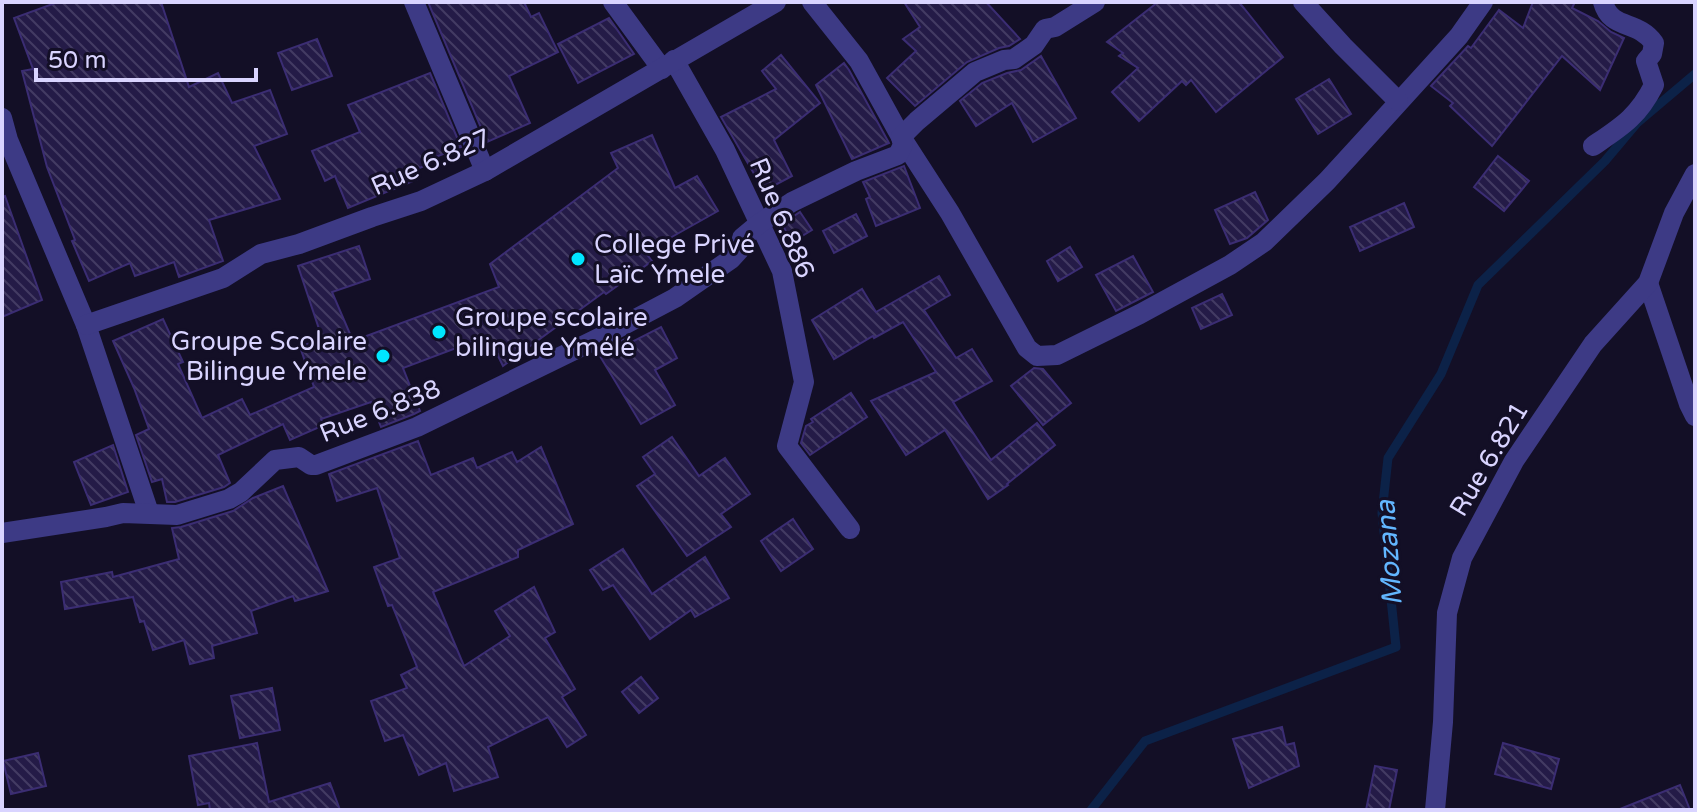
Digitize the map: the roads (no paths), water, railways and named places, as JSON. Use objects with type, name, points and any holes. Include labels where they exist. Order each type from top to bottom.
[{"type":"street","points":[[414,2],[485,171]]},
{"type":"street","name":"Rue 6.886","points":[[613,2],[668,65],[725,150],[782,271],[804,382],[787,446],[850,529]]},
{"type":"street","name":"Rue 6.827","points":[[86,325],[223,278],[261,254],[299,244],[421,201],[485,171],[776,2]]},
{"type":"street","points":[[812,2],[859,61],[1027,348],[1037,356],[1057,355],[1140,314],[1230,265],[1264,242],[1327,181],[1459,36],[1483,2]]},
{"type":"street","name":"Rue 6.838","points":[[2,533],[123,513],[177,515],[229,499],[241,492],[275,460],[299,457],[316,465],[430,421],[675,298],[731,259],[741,248],[742,238],[760,223],[792,202],[898,155],[903,145],[901,137],[975,72],[1014,59],[1034,45],[1045,29],[1055,27],[1095,2]]},
{"type":"street","points":[[1303,2],[1398,101]]},
{"type":"street","points":[[1593,146],[1621,127],[1643,105],[1654,85],[1646,61],[1652,54],[1654,43],[1643,30],[1608,16],[1603,2]]},
{"type":"street","points":[[2,118],[8,140],[86,325],[149,513]]},
{"type":"street","name":"Rue 6.821","points":[[1435,810],[1443,722],[1447,613],[1462,558],[1514,461],[1593,344],[1648,283],[1674,213],[1695,174]]},
{"type":"street","points":[[1648,283],[1695,416]]},
{"type":"waterway","name":"Mozana","points":[[1091,810],[1145,741],[1396,647],[1382,513],[1388,458],[1441,374],[1478,285],[1605,161],[1637,123],[1695,74]]},
{"type":"place","name":"College Privé Laïc Ymele","points":[[578,259]]},
{"type":"place","name":"Groupe scolaire bilingue Ymélé","points":[[439,332]]},
{"type":"place","name":"Groupe Scolaire Bilingue Ymele","points":[[383,356]]}]
